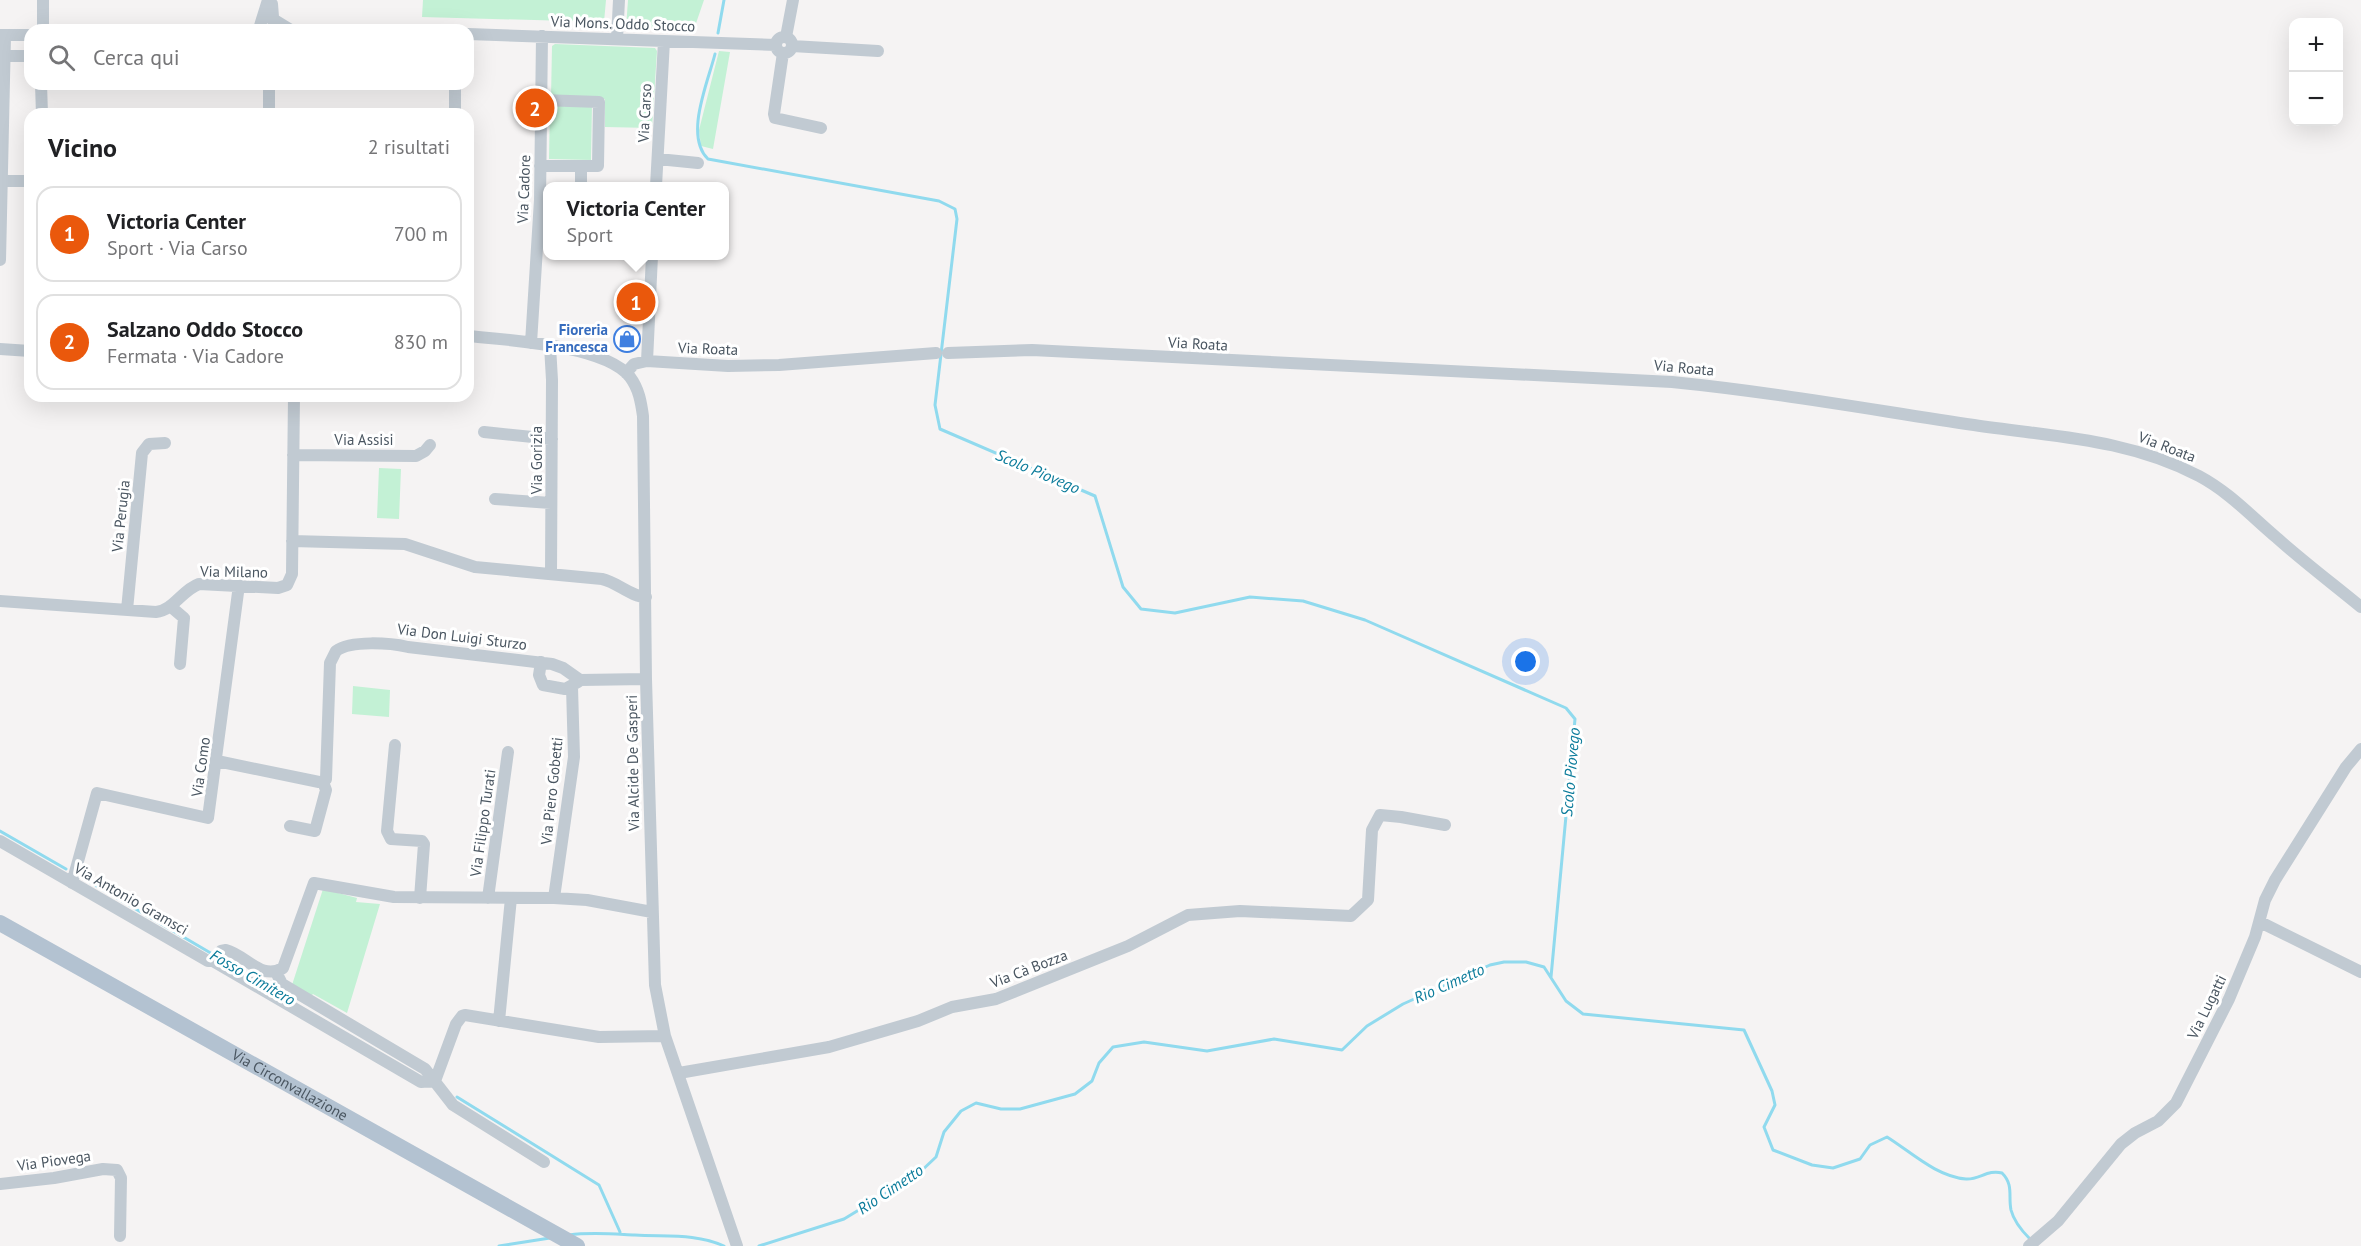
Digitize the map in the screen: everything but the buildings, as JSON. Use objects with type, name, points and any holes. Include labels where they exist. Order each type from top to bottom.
[{"type":"main road","name":"Via Circonvallazione","points":[[0,923],[572,1243]]},
{"type":"street","points":[[43,24],[44,0]]},
{"type":"street","points":[[270,0],[279,24]]},
{"type":"street","points":[[261,24],[270,0]]},
{"type":"street","points":[[617,39],[620,0]]},
{"type":"street","points":[[793,0],[774,116],[778,120],[821,128]]},
{"type":"street","name":"Via Mons. Oddo Stocco","points":[[474,34],[784,45],[878,51]]},
{"type":"street","points":[[0,260],[3,181],[3,35],[24,35]]},
{"type":"street","name":"Via Cadore","points":[[542,36],[540,166],[543,198]]},
{"type":"street","name":"Via Carso","points":[[656,182],[664,41]]},
{"type":"street","points":[[3,56],[24,56]]},
{"type":"street","points":[[41,90],[42,108]]},
{"type":"street","points":[[269,90],[269,108]]},
{"type":"street","points":[[454,108],[455,90]]},
{"type":"street","points":[[540,166],[598,166],[599,102],[541,100]]},
{"type":"street","points":[[658,159],[698,163]]},
{"type":"street","points":[[581,166],[581,182]]},
{"type":"street","points":[[3,181],[24,181]]},
{"type":"street","name":"Via Cadore","points":[[531,343],[543,218]]},
{"type":"street","points":[[474,337],[550,346],[603,359],[626,373],[634,364],[647,361],[652,260]]},
{"type":"street","name":"Via Gorizia","points":[[550,346],[551,574]]},
{"type":"street","points":[[0,349],[24,351]]},
{"type":"street","name":"Via Roata","points":[[647,361],[728,366],[779,365],[942,353],[1032,350],[1446,372],[1649,380],[1772,393],[2100,442],[2123,446],[2159,458],[2217,487],[2235,499],[2277,538],[2361,608]]},
{"type":"street","name":"Via Alcide De Gasperi","points":[[626,373],[639,393],[643,416],[646,679],[655,985],[665,1036],[680,1073],[737,1246]]},
{"type":"street","name":"Via Milano","points":[[170,606],[190,588],[199,584],[278,588],[287,585],[292,574],[294,402]]},
{"type":"street","points":[[484,432],[552,439]]},
{"type":"street","name":"Via Perugia","points":[[127,610],[142,453],[149,444],[165,443]]},
{"type":"street","name":"Via Assisi","points":[[293,455],[416,456],[430,446]]},
{"type":"street","points":[[495,499],[551,503]]},
{"type":"street","points":[[292,541],[405,544],[475,567],[609,581],[640,597],[646,597]]},
{"type":"street","name":"Via Como","points":[[72,883],[96,793],[208,818],[239,585]]},
{"type":"street","points":[[0,601],[156,612],[164,611],[170,606],[184,618],[180,664]]},
{"type":"street","name":"Via Don Luigi Sturzo","points":[[323,782],[327,776],[330,663],[333,654],[339,648],[390,643],[540,662],[558,665],[576,683]]},
{"type":"street","name":"Via Don Luigi Sturzo","points":[[540,662],[539,675],[543,685],[560,689],[576,683],[646,679]]},
{"type":"street","name":"Via Piero Gobetti","points":[[554,898],[574,757],[576,683]]},
{"type":"street","points":[[395,745],[387,831],[391,839],[422,841],[424,844],[420,898]]},
{"type":"street","name":"Via Lugatti","points":[[2034,1242],[2067,1210],[2121,1144],[2158,1121],[2176,1103],[2229,999],[2260,922],[2265,900],[2275,880],[2346,767],[2361,749]]},
{"type":"street","name":"Via Filippo Turati","points":[[488,898],[508,752]]},
{"type":"street","points":[[217,761],[323,782],[326,790],[315,831],[290,826]]},
{"type":"street","name":"Via Cà Bozza","points":[[680,1073],[829,1047],[918,1021],[952,1007],[996,999],[1128,946],[1188,915],[1240,911],[1351,916],[1368,900],[1372,830],[1380,815],[1445,825]]},
{"type":"street","name":"Via Antonio Gramsci","points":[[0,841],[208,961],[217,957],[421,1082],[435,1081]]},
{"type":"street","name":"Via Filippo Turati","points":[[276,972],[283,969],[314,883],[369,894],[420,898],[587,900],[652,912]]},
{"type":"street","points":[[499,1021],[511,898]]},
{"type":"street","points":[[2260,922],[2361,972]]},
{"type":"street","points":[[217,957],[230,950],[262,971],[276,972],[282,984],[425,1069],[453,1105],[544,1162]]},
{"type":"street","points":[[435,1081],[444,1052],[462,1016],[599,1037],[665,1036]]},
{"type":"street","name":"Via Piovega","points":[[0,1184],[54,1178],[103,1169],[117,1170],[121,1178],[120,1236]]},
{"type":"green space","points":[[423,0],[606,0],[604,22],[422,17]]},
{"type":"green space","points":[[628,0],[704,0],[693,32],[626,28]]},
{"type":"green space","points":[[555,44],[655,48],[657,51],[652,128],[605,127],[605,99],[551,98],[552,46]]},
{"type":"green space","points":[[719,51],[730,52],[713,149],[701,146],[699,130]]},
{"type":"green space","points":[[550,104],[592,105],[591,160],[549,159]]},
{"type":"green space","points":[[379,468],[401,469],[399,519],[377,518]]},
{"type":"green space","points":[[353,686],[390,690],[389,717],[352,714]]},
{"type":"green space","points":[[323,889],[357,898],[356,902],[380,904],[347,1013],[292,985]]},
{"type":"waterway","name":"Scolo Piovego","points":[[718,33],[724,0]]},
{"type":"waterway","name":"Scolo Piovego","points":[[715,54],[703,93],[698,123],[701,149],[708,159],[939,201],[955,209],[957,219],[935,405],[940,429],[1095,496],[1123,587],[1141,609],[1175,613],[1250,597],[1303,601],[1365,620],[1566,708],[1575,719],[1551,977]]},
{"type":"waterway","name":"Fosso Cimitero","points":[[0,831],[66,869]]},
{"type":"waterway","name":"Fosso Cimitero","points":[[83,878],[214,955]]},
{"type":"waterway","name":"Rio Cimetto","points":[[759,1246],[844,1219],[918,1174],[936,1157],[944,1132],[961,1111],[976,1103],[1001,1109],[1020,1109],[1075,1094],[1092,1081],[1099,1063],[1113,1047],[1144,1042],[1207,1051],[1274,1039],[1342,1050],[1367,1026],[1403,1004],[1490,965],[1504,962],[1526,962],[1544,967],[1566,1001],[1583,1014],[1744,1030],[1772,1091],[1775,1105],[1764,1127],[1773,1150],[1812,1165],[1833,1168],[1860,1159],[1870,1145],[1887,1137],[1945,1174],[1971,1179],[1992,1172],[2002,1173],[2009,1186],[2012,1214],[2030,1239]]},
{"type":"waterway","name":"Fosso Cimitero","points":[[457,1097],[599,1185],[620,1232]]},
{"type":"waterway","name":"Rio Cimetto","points":[[569,1235],[680,1236],[702,1239],[724,1246]]},
{"type":"waterway","name":"Rio Cimetto","points":[[499,1246],[550,1238]]},
{"type":"place","name":"Salzano Oddo Stocco","points":[[535,108]]},
{"type":"place","name":"Victoria Center","points":[[636,302]]},
{"type":"place","name":"Fioreria Francesca","points":[[627,339]]}]
